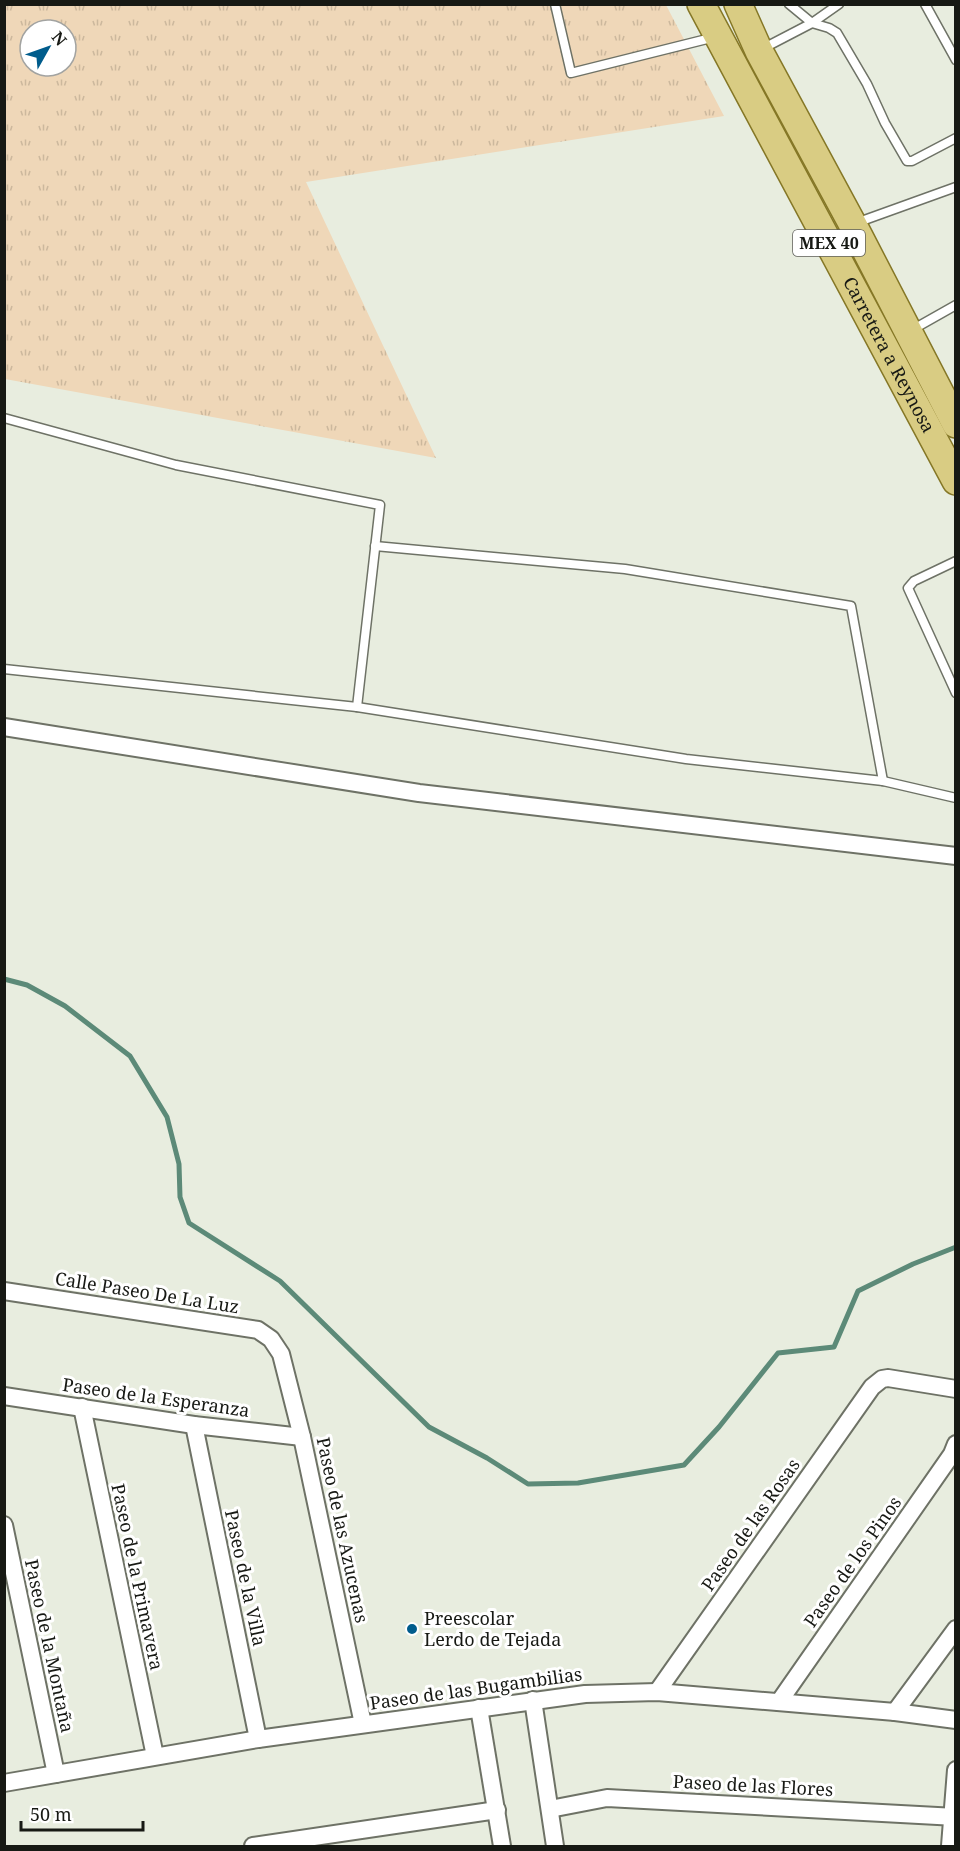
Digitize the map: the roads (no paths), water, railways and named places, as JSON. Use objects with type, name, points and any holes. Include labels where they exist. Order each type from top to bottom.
[{"type":"main road","name":"Carretera a Reynosa","points":[[701,4],[956,481]]},
{"type":"main road","points":[[718,4],[740,44],[759,51],[758,82],[786,132],[788,146],[784,159]]},
{"type":"main road","name":"Carretera a Reynosa","points":[[738,4],[759,51],[853,225],[956,424]]},
{"type":"street","points":[[4,726],[419,793],[956,856]]},
{"type":"street","name":"Calle Paseo De La Luz","points":[[4,1291],[258,1330],[266,1334],[277,1346]]},
{"type":"street","name":"Paseo de las Azucenas","points":[[277,1346],[302,1437],[363,1724]]},
{"type":"street","name":"Paseo de las Rosas","points":[[657,1692],[878,1382],[888,1378],[956,1389]]},
{"type":"street","name":"Paseo de la Esperanza","points":[[4,1396],[194,1425],[302,1437]]},
{"type":"street","name":"Paseo de la Primavera","points":[[82,1407],[155,1756]]},
{"type":"street","name":"Paseo de la Villa","points":[[194,1425],[258,1740]]},
{"type":"street","name":"Paseo de los Pinos","points":[[779,1702],[952,1454],[956,1444]]},
{"type":"street","name":"Paseo de la Montaña","points":[[4,1526],[56,1774]]},
{"type":"street","points":[[895,1712],[956,1629]]},
{"type":"street","name":"Paseo de las Bugambilias","points":[[4,1783],[258,1740],[585,1694],[657,1692],[895,1712],[956,1720]]},
{"type":"street","points":[[533,1700],[555,1846]]},
{"type":"street","points":[[479,1708],[502,1846]]},
{"type":"street","points":[[950,1846],[956,1770]]},
{"type":"street","name":"Paseo de las Flores","points":[[550,1809],[607,1798],[954,1817]]},
{"type":"street","points":[[253,1846],[497,1810]]},
{"type":"lane","points":[[555,4],[571,73],[718,36]]},
{"type":"lane","points":[[789,4],[812,23],[833,30],[845,44],[907,161],[912,161],[956,138]]},
{"type":"lane","points":[[759,51],[812,23],[839,4]]},
{"type":"lane","points":[[925,4],[956,60]]},
{"type":"lane","points":[[853,225],[956,187]]},
{"type":"lane","points":[[907,333],[956,305]]},
{"type":"lane","points":[[4,418],[176,465],[380,505],[357,707]]},
{"type":"lane","points":[[375,546],[625,569],[851,606],[883,781]]},
{"type":"lane","points":[[956,561],[914,581],[908,588],[956,693]]},
{"type":"lane","points":[[4,669],[357,707],[686,759],[883,781],[956,798]]},
{"type":"waterway","points":[[4,979],[27,985],[65,1006],[130,1056],[167,1117],[179,1164],[180,1197],[189,1223],[280,1281],[429,1427],[487,1458],[528,1484],[578,1483],[684,1465],[719,1427],[778,1353],[834,1347],[858,1291],[913,1264],[956,1247]]},
{"type":"place","name":"Preescolar Lerdo de Tejada","points":[[412,1629]]}]
